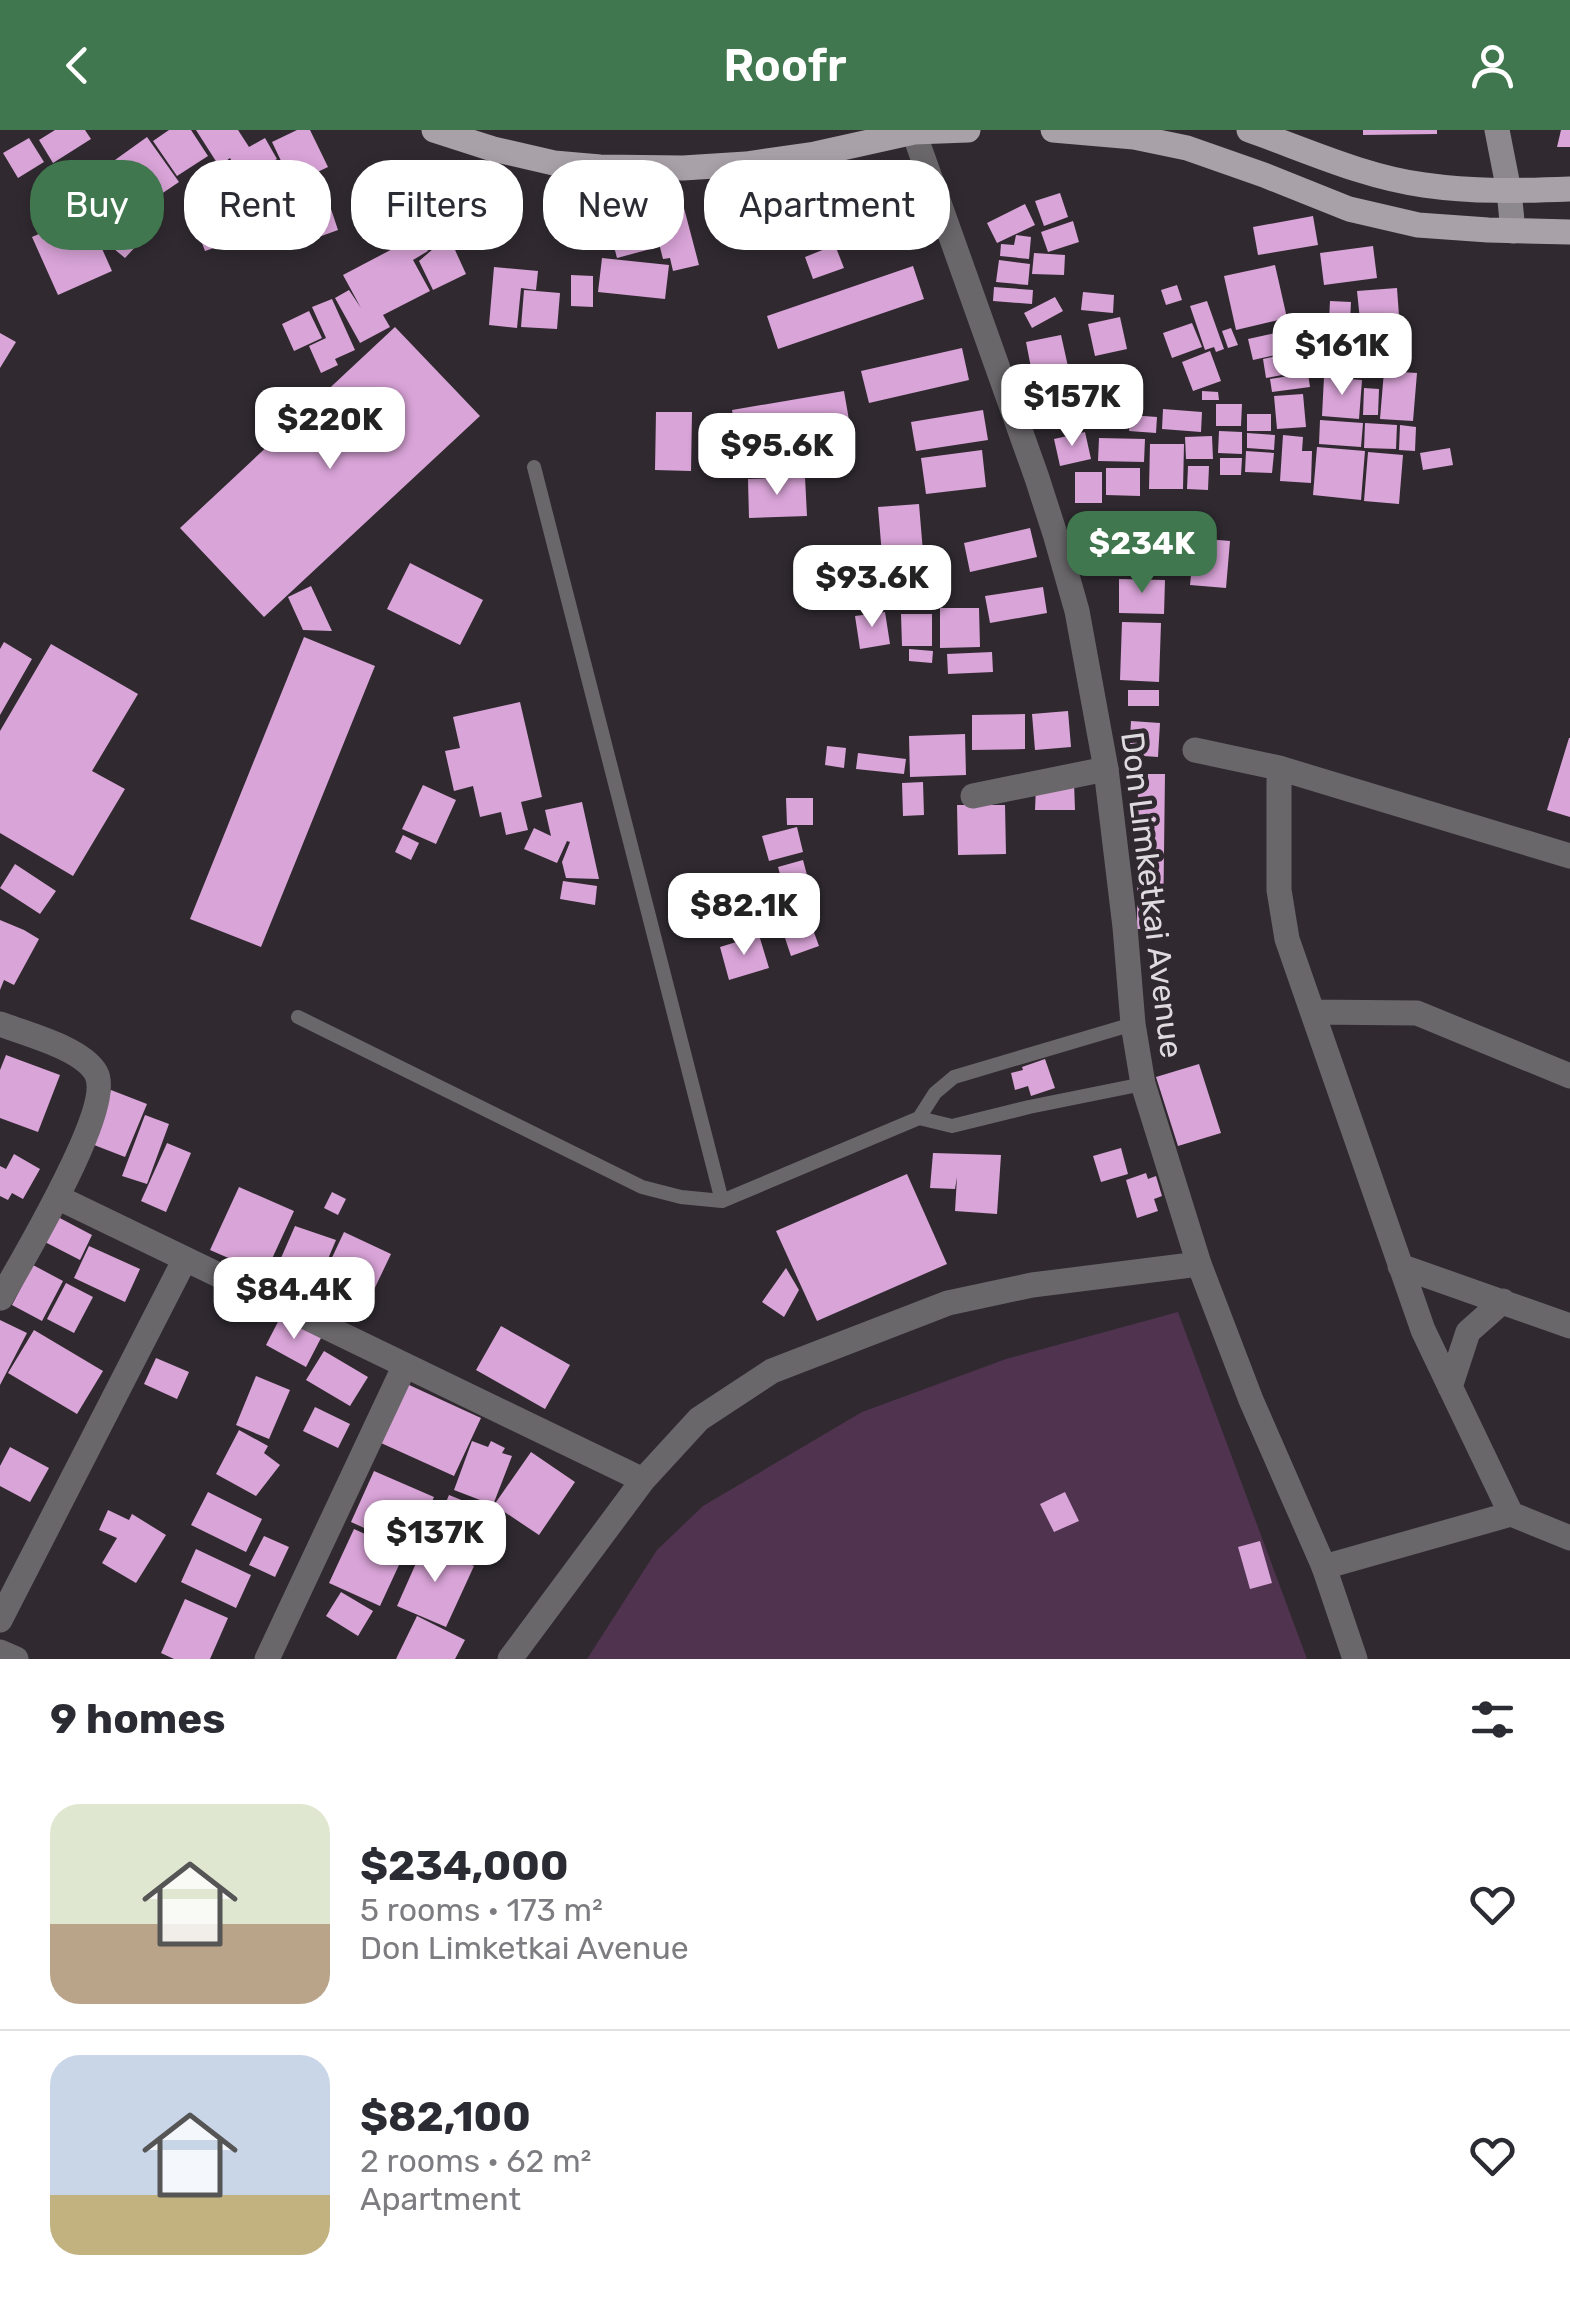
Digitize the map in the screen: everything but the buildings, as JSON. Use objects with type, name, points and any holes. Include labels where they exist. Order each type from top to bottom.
[{"type":"main road","points":[[434,130],[554,162],[683,168],[798,156],[914,131],[968,130]]},
{"type":"main road","points":[[1053,130],[1134,137],[1187,148],[1349,209],[1418,225],[1570,232]]},
{"type":"main road","points":[[1249,130],[1422,185],[1509,191],[1570,190]]},
{"type":"main road","points":[[1497,130],[1513,230]]},
{"type":"street","name":"Don Limketkai Avenue","points":[[914,131],[1056,536],[1076,611],[1106,769],[1142,1084],[1199,1264],[1251,1400],[1324,1566],[1355,1659]]},
{"type":"street","points":[[1195,750],[1279,768],[1570,856]]},
{"type":"street","points":[[1279,768],[1279,890],[1288,939],[1423,1330],[1511,1514]]},
{"type":"street","points":[[974,796],[1106,769]]},
{"type":"street","points":[[1312,1012],[1417,1013],[1570,1076]]},
{"type":"street","points":[[0,1024],[64,1048],[86,1062],[97,1075],[99,1088],[91,1123],[57,1196],[1,1298]]},
{"type":"street","points":[[57,1196],[643,1480]]},
{"type":"street","points":[[0,1620],[185,1258]]},
{"type":"street","points":[[510,1659],[643,1480],[699,1419],[772,1371],[948,1303],[1032,1285],[1199,1264]]},
{"type":"street","points":[[1400,1266],[1570,1326]]},
{"type":"street","points":[[1450,1387],[1468,1332],[1503,1301]]},
{"type":"street","points":[[267,1659],[406,1365]]},
{"type":"street","points":[[1324,1566],[1511,1514],[1570,1538]]},
{"type":"street","points":[[0,1652],[16,1659]]},
{"type":"lane","points":[[534,466],[722,1201]]},
{"type":"lane","points":[[298,1016],[642,1187],[722,1201],[919,1118],[935,1093],[954,1077],[1133,1024]]},
{"type":"lane","points":[[919,1118],[952,1126],[1142,1084]]},
{"type":"shaded area","points":[[1178,1312],[1307,1659],[587,1659],[657,1550],[703,1506],[862,1412],[1006,1359]]}]
